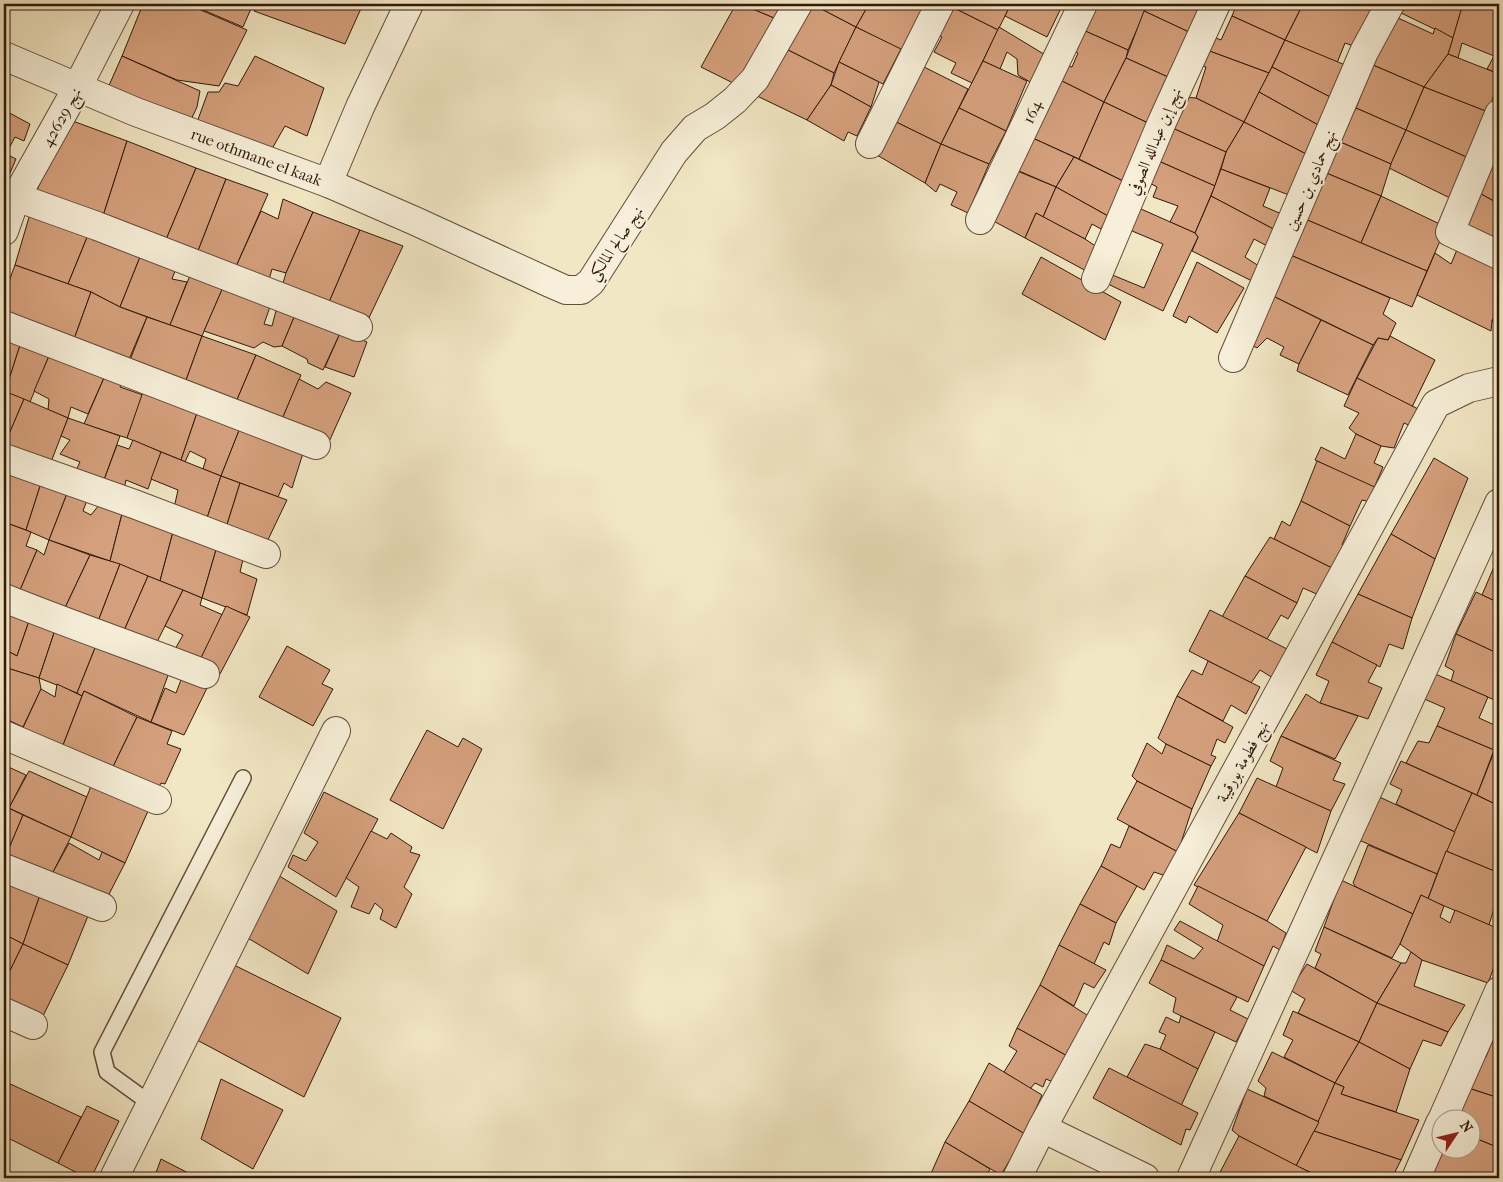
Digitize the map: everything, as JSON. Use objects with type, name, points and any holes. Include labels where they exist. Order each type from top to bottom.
[{"type":"street","name":"نهج 42629","points":[[4,231],[16,197],[77,88],[120,4]]},
{"type":"street","name":"rue othmane el kaak","points":[[4,56],[77,88],[328,183],[360,107],[409,4]]},
{"type":"street","name":"نهج صالح المالكي","points":[[328,183],[566,290],[581,290],[591,282],[674,152],[695,128],[715,116],[735,100],[755,80],[798,4]]},
{"type":"street","points":[[870,144],[940,4]]},
{"type":"street","name":"164","points":[[980,220],[1083,4]]},
{"type":"street","name":"نهج إبن عبدالله الصوفي","points":[[1096,280],[1162,122],[1216,4]]},
{"type":"street","name":"نهج حمادي بن حسين","points":[[1233,358],[1364,52],[1390,4]]},
{"type":"street","points":[[1499,114],[1450,232],[1499,256]]},
{"type":"street","points":[[16,197],[97,226],[358,327]]},
{"type":"street","points":[[4,325],[316,445]]},
{"type":"street","name":"نهج فطومة بورقيبة","points":[[1017,1178],[1042,1128],[1436,404],[1469,388],[1499,381]]},
{"type":"street","points":[[4,458],[134,504],[266,554]]},
{"type":"street","points":[[1191,1178],[1499,503]]},
{"type":"street","points":[[4,598],[206,674]]},
{"type":"street","points":[[114,1178],[336,731]]},
{"type":"street","points":[[4,735],[157,800]]},
{"type":"street","points":[[4,868],[102,907]]},
{"type":"street","points":[[1446,1110],[1499,991]]},
{"type":"street","points":[[4,1012],[33,1025]]},
{"type":"street","points":[[1042,1128],[1145,1178]]},
{"type":"street","points":[[1416,1178],[1430,1146]]},
{"type":"lane","points":[[151,1104],[107,1072],[102,1052],[243,778]]},
{"type":"building","points":[[143,4],[187,4],[247,30],[219,86],[177,80],[122,56]]},
{"type":"building","points":[[189,4],[253,4],[243,27]]},
{"type":"building","points":[[258,4],[363,4],[345,44],[254,11]]},
{"type":"building","points":[[736,4],[741,4],[779,20],[745,89],[701,67]]},
{"type":"building","points":[[741,4],[786,4],[779,20]]},
{"type":"building","points":[[802,4],[812,4],[856,27],[834,73],[782,47]]},
{"type":"building","points":[[812,4],[869,4],[856,27]]},
{"type":"building","points":[[869,4],[920,4],[928,8],[907,53],[856,27]]},
{"type":"building","points":[[953,4],[1011,4],[998,30],[952,7]]},
{"type":"building","points":[[1011,4],[1063,4],[1047,37],[1005,16]]},
{"type":"building","points":[[1085,4],[1148,4],[1128,50],[1074,26]]},
{"type":"building","points":[[1148,4],[1202,4],[1189,32],[1144,11]]},
{"type":"building","points":[[1237,4],[1303,4],[1285,40],[1232,16]]},
{"type":"building","points":[[1303,4],[1381,4],[1359,48],[1345,43],[1337,63],[1285,40]]},
{"type":"building","points":[[1395,4],[1463,4],[1453,38],[1399,12]]},
{"type":"building","points":[[1463,4],[1481,4],[1499,12],[1499,74],[1487,69],[1494,56],[1462,43],[1458,58],[1448,54]]},
{"type":"building","points":[[952,7],[998,30],[972,83],[951,73],[956,63],[934,52],[942,37],[930,31]]},
{"type":"building","points":[[1392,9],[1398,18],[1433,34],[1435,28],[1453,38],[1448,54],[1424,87],[1373,65]]},
{"type":"building","points":[[1144,11],[1189,32],[1168,77],[1126,58]]},
{"type":"building","points":[[1232,16],[1285,40],[1269,73],[1204,49],[1211,36],[1221,40]]},
{"type":"building","points":[[1074,26],[1128,50],[1126,58],[1104,102],[1052,76],[1056,69],[1065,74],[1068,66],[1072,67],[1078,53],[1066,48]]},
{"type":"building","points":[[856,27],[901,49],[883,84],[839,62]]},
{"type":"building","points":[[999,27],[1047,56],[1037,86],[1018,75],[1017,59],[1007,52],[1000,69],[983,61]]},
{"type":"building","points":[[1285,40],[1350,67],[1338,101],[1272,67]]},
{"type":"building","points":[[782,47],[834,73],[831,85],[807,120],[757,96]]},
{"type":"building","points":[[1204,49],[1269,73],[1244,122],[1196,98],[1206,67],[1196,64]]},
{"type":"building","points":[[1448,54],[1499,74],[1499,80],[1488,112],[1424,87]]},
{"type":"building","points":[[122,56],[200,91],[197,107],[188,126],[107,90]]},
{"type":"building","points":[[255,56],[324,88],[307,136],[285,126],[269,154],[196,125],[208,92],[219,92],[225,83],[238,86]]},
{"type":"building","points":[[1126,58],[1168,77],[1148,123],[1104,102]]},
{"type":"building","points":[[983,61],[1027,81],[1006,131],[959,108]]},
{"type":"building","points":[[839,62],[879,82],[871,107],[831,85]]},
{"type":"building","points":[[916,63],[968,89],[941,144],[888,118]]},
{"type":"building","points":[[1373,65],[1424,87],[1406,130],[1356,108]]},
{"type":"building","points":[[1272,67],[1338,101],[1320,126],[1259,92]]},
{"type":"building","points":[[1052,76],[1104,102],[1079,159],[1026,135]]},
{"type":"building","points":[[831,85],[871,107],[857,136],[848,132],[844,141],[807,120]]},
{"type":"building","points":[[1424,87],[1488,112],[1473,160],[1406,130]]},
{"type":"building","points":[[1259,92],[1320,126],[1310,156],[1244,122]]},
{"type":"building","points":[[1183,97],[1196,98],[1244,122],[1226,152],[1170,127]]},
{"type":"building","points":[[1104,102],[1148,123],[1123,181],[1079,159]]},
{"type":"building","points":[[959,108],[1006,131],[989,164],[941,144]]},
{"type":"building","points":[[1356,108],[1406,130],[1391,164],[1338,141]]},
{"type":"building","points":[[4,110],[30,124],[24,141],[15,137],[6,154],[16,159],[10,173],[4,169]]},
{"type":"building","points":[[888,118],[941,144],[925,183],[870,151]]},
{"type":"building","points":[[70,120],[127,141],[103,216],[36,192]]},
{"type":"building","points":[[1244,122],[1310,156],[1289,195],[1221,169],[1226,152]]},
{"type":"building","points":[[1170,127],[1226,152],[1215,186],[1154,159]]},
{"type":"building","points":[[1406,130],[1473,160],[1456,201],[1389,168]]},
{"type":"building","points":[[1026,135],[1074,157],[1056,187],[1019,171],[1024,155]]},
{"type":"building","points":[[127,141],[196,168],[165,242],[103,216]]},
{"type":"building","points":[[1338,141],[1391,164],[1381,196],[1324,172]]},
{"type":"building","points":[[941,144],[989,164],[968,213],[951,205],[957,192],[940,184],[936,192],[925,183]]},
{"type":"building","points":[[1499,147],[1499,169],[1485,161]]},
{"type":"building","points":[[1074,157],[1123,181],[1108,216],[1056,187]]},
{"type":"building","points":[[1154,159],[1215,186],[1195,233],[1170,222],[1178,206],[1153,197],[1157,187],[1146,181]]},
{"type":"building","points":[[1485,161],[1499,169],[1499,204],[1474,190]]},
{"type":"building","points":[[196,168],[226,179],[196,256],[165,242]]},
{"type":"building","points":[[1010,168],[1056,187],[1043,217],[1036,213],[1025,238],[986,217]]},
{"type":"building","points":[[1221,169],[1270,188],[1263,206],[1284,215],[1279,232],[1211,196]]},
{"type":"building","points":[[1324,172],[1381,196],[1361,243],[1305,219]]},
{"type":"building","points":[[226,179],[268,194],[234,271],[196,256]]},
{"type":"building","points":[[1056,187],[1108,216],[1101,229],[1092,224],[1085,239],[1043,217]]},
{"type":"building","points":[[1474,190],[1499,204],[1499,245],[1459,227]]},
{"type":"building","points":[[1211,196],[1279,232],[1271,248],[1254,239],[1245,257],[1262,268],[1254,282],[1192,251],[1198,237],[1195,233]]},
{"type":"building","points":[[1381,196],[1446,227],[1427,271],[1361,243]]},
{"type":"building","points":[[283,199],[313,212],[286,273],[272,269],[268,283],[234,271],[261,211],[278,219]]},
{"type":"building","points":[[1132,205],[1195,233],[1198,237],[1163,311],[1104,282],[1110,274],[1144,288],[1163,244],[1125,228]]},
{"type":"building","points":[[313,212],[360,230],[327,307],[281,290],[286,273]]},
{"type":"building","points":[[1036,213],[1100,249],[1090,273],[1025,238]]},
{"type":"building","points":[[30,214],[88,235],[68,284],[15,265]]},
{"type":"building","points":[[1305,219],[1427,271],[1412,307],[1288,254]]},
{"type":"building","points":[[360,230],[403,246],[366,324],[327,307]]},
{"type":"building","points":[[88,235],[140,257],[120,307],[91,292],[68,284]]},
{"type":"building","points":[[1459,245],[1499,262],[1499,307],[1492,321],[1491,331],[1417,295],[1435,253],[1451,264]]},
{"type":"building","points":[[1288,254],[1390,298],[1383,314],[1396,323],[1388,340],[1378,338],[1373,345],[1269,294]]},
{"type":"building","points":[[140,257],[175,271],[172,279],[187,282],[170,325],[120,307]]},
{"type":"building","points":[[1041,257],[1121,302],[1105,340],[1022,294]]},
{"type":"building","points":[[1197,262],[1244,288],[1217,333],[1189,316],[1186,323],[1173,316]]},
{"type":"building","points":[[15,265],[91,292],[73,342],[4,315],[4,295]]},
{"type":"building","points":[[191,273],[224,285],[202,336],[170,325]]},
{"type":"building","points":[[224,285],[271,304],[264,324],[272,326],[277,307],[295,315],[282,346],[274,347],[263,342],[254,348],[204,331]]},
{"type":"building","points":[[91,292],[120,307],[147,317],[127,364],[73,342]]},
{"type":"building","points":[[1269,294],[1321,320],[1299,364],[1280,355],[1284,347],[1267,338],[1257,348],[1248,343]]},
{"type":"building","points":[[1499,307],[1499,325],[1492,321]]},
{"type":"building","points":[[295,315],[341,331],[323,370],[308,363],[307,359],[282,346]]},
{"type":"building","points":[[147,317],[202,336],[185,383],[130,360]]},
{"type":"building","points":[[1321,320],[1373,345],[1348,395],[1297,371]]},
{"type":"building","points":[[4,331],[22,339],[5,392],[4,391]]},
{"type":"building","points":[[341,331],[367,342],[354,377],[325,367]]},
{"type":"building","points":[[202,336],[256,355],[236,402],[198,385],[197,389],[185,383]]},
{"type":"building","points":[[1390,336],[1435,360],[1412,407],[1357,378],[1378,338],[1388,340]]},
{"type":"building","points":[[22,339],[49,356],[30,402],[5,392]]},
{"type":"building","points":[[256,355],[301,375],[280,424],[236,402]]},
{"type":"building","points":[[49,356],[107,371],[88,414],[71,407],[68,418],[48,410],[49,399],[34,391]]},
{"type":"building","points":[[107,371],[123,378],[120,387],[143,395],[127,438],[84,424]]},
{"type":"building","points":[[1357,378],[1424,412],[1415,428],[1404,423],[1394,448],[1381,446],[1356,434],[1349,428],[1359,413],[1344,406]]},
{"type":"building","points":[[299,379],[318,389],[326,382],[351,393],[328,444],[280,424]]},
{"type":"building","points":[[145,386],[199,407],[181,460],[127,438]]},
{"type":"building","points":[[4,391],[24,399],[4,446]]},
{"type":"building","points":[[24,399],[68,418],[51,462],[4,446]]},
{"type":"building","points":[[199,407],[240,428],[221,476],[203,469],[206,459],[190,451],[185,462],[181,460]]},
{"type":"building","points":[[68,418],[120,436],[101,488],[73,477],[80,462],[60,454],[70,440],[61,436]]},
{"type":"building","points":[[240,428],[304,450],[292,488],[284,483],[278,497],[221,476]]},
{"type":"building","points":[[1356,434],[1381,446],[1374,463],[1383,467],[1374,488],[1315,460],[1321,447],[1345,459]]},
{"type":"building","points":[[133,440],[161,452],[148,489],[126,480],[123,494],[101,488],[117,445],[129,449]]},
{"type":"building","points":[[161,452],[221,476],[205,524],[174,508],[178,490],[151,479]]},
{"type":"building","points":[[1434,458],[1468,478],[1435,559],[1391,534]]},
{"type":"building","points":[[1317,461],[1377,488],[1371,502],[1362,500],[1350,526],[1301,501]]},
{"type":"building","points":[[4,466],[42,480],[26,530],[4,522]]},
{"type":"building","points":[[221,476],[240,483],[225,531],[205,524]]},
{"type":"building","points":[[42,480],[68,491],[49,540],[26,530]]},
{"type":"building","points":[[240,483],[287,500],[265,546],[225,531]]},
{"type":"building","points":[[68,491],[87,500],[83,511],[91,515],[99,505],[123,510],[110,561],[49,540]]},
{"type":"building","points":[[1301,501],[1350,526],[1342,545],[1346,548],[1332,568],[1274,539],[1282,521],[1290,526]]},
{"type":"building","points":[[123,510],[174,528],[160,581],[110,561]]},
{"type":"building","points":[[4,522],[31,532],[26,546],[37,550],[18,595],[4,588]]},
{"type":"building","points":[[174,528],[218,543],[202,598],[160,581]]},
{"type":"building","points":[[1391,534],[1435,559],[1412,618],[1358,594]]},
{"type":"building","points":[[1270,537],[1332,568],[1319,595],[1303,588],[1297,603],[1245,576]]},
{"type":"building","points":[[49,540],[90,555],[63,612],[18,595],[37,550],[44,555]]},
{"type":"building","points":[[218,543],[244,555],[240,572],[257,579],[247,615],[202,598]]},
{"type":"building","points":[[90,555],[120,564],[97,624],[63,612]]},
{"type":"building","points":[[1499,555],[1499,603],[1482,595]]},
{"type":"building","points":[[120,564],[148,576],[123,633],[97,624]]},
{"type":"building","points":[[148,576],[183,590],[157,642],[123,633]]},
{"type":"building","points":[[1245,576],[1297,603],[1288,619],[1281,615],[1267,639],[1222,617]]},
{"type":"building","points":[[183,590],[202,598],[200,605],[223,615],[198,664],[174,651],[183,635],[165,626]]},
{"type":"building","points":[[1476,592],[1499,603],[1499,654],[1456,634]]},
{"type":"building","points":[[1358,594],[1412,618],[1403,649],[1389,644],[1380,667],[1332,642]]},
{"type":"building","points":[[226,606],[250,617],[220,674],[198,664]]},
{"type":"building","points":[[4,607],[30,618],[17,656],[4,649]]},
{"type":"building","points":[[1210,610],[1289,650],[1273,678],[1260,670],[1251,683],[1189,651]]},
{"type":"building","points":[[30,618],[56,627],[39,678],[4,667],[4,649],[17,656]]},
{"type":"building","points":[[56,627],[97,643],[77,693],[39,678]]},
{"type":"building","points":[[1456,634],[1499,654],[1499,702],[1451,681],[1454,671],[1445,666]]},
{"type":"building","points":[[1332,642],[1377,665],[1368,682],[1382,688],[1368,719],[1320,703],[1329,681],[1316,675]]},
{"type":"building","points":[[97,643],[170,670],[151,722],[84,691],[82,696],[77,693]]},
{"type":"building","points":[[287,646],[330,670],[322,684],[333,689],[313,726],[259,697]]},
{"type":"building","points":[[1208,661],[1260,687],[1246,714],[1231,705],[1223,721],[1177,696],[1192,670],[1202,675]]},
{"type":"building","points":[[4,667],[39,678],[41,689],[23,727],[4,718]]},
{"type":"building","points":[[184,672],[208,686],[184,735],[151,722],[165,688],[176,693]]},
{"type":"building","points":[[1433,673],[1488,697],[1479,718],[1499,727],[1499,737],[1494,750],[1437,726],[1445,708],[1422,698]]},
{"type":"building","points":[[57,684],[82,696],[60,753],[21,732],[41,689],[55,697]]},
{"type":"building","points":[[84,691],[137,717],[110,773],[60,753]]},
{"type":"building","points":[[1306,694],[1320,703],[1358,716],[1335,759],[1281,736]]},
{"type":"building","points":[[1177,696],[1233,727],[1225,743],[1217,739],[1211,755],[1216,757],[1211,766],[1166,744],[1158,738]]},
{"type":"building","points":[[137,717],[172,731],[167,744],[181,749],[165,784],[161,783],[156,792],[110,773]]},
{"type":"building","points":[[1437,726],[1494,750],[1477,795],[1406,763],[1418,741],[1429,743]]},
{"type":"building","points":[[427,730],[458,747],[463,738],[482,749],[443,829],[390,800]]},
{"type":"building","points":[[1281,736],[1341,763],[1333,780],[1345,784],[1331,811],[1276,787],[1283,768],[1270,761]]},
{"type":"building","points":[[1499,742],[1499,806],[1477,795]]},
{"type":"building","points":[[1147,743],[1162,754],[1166,744],[1211,766],[1192,809],[1137,781],[1132,776]]},
{"type":"building","points":[[1401,761],[1472,793],[1455,832],[1396,804],[1402,790],[1390,784]]},
{"type":"building","points":[[4,765],[26,775],[9,808],[4,805]]},
{"type":"building","points":[[29,771],[87,797],[71,837],[9,808]]},
{"type":"building","points":[[1257,778],[1331,811],[1317,853],[1239,813]]},
{"type":"building","points":[[1137,781],[1192,809],[1178,852],[1117,819]]},
{"type":"building","points":[[91,786],[148,811],[125,863],[71,837]]},
{"type":"building","points":[[324,792],[378,819],[336,897],[288,867],[293,855],[306,861],[318,842],[304,833]]},
{"type":"building","points":[[1472,793],[1499,806],[1499,873],[1446,851]]},
{"type":"building","points":[[1373,794],[1455,832],[1437,874],[1352,837]]},
{"type":"building","points":[[4,806],[23,815],[5,858],[4,858]]},
{"type":"building","points":[[1239,813],[1306,847],[1267,921],[1194,885]]},
{"type":"building","points":[[23,815],[71,837],[52,874],[5,858]]},
{"type":"building","points":[[1129,826],[1178,852],[1166,876],[1154,872],[1144,890],[1101,866],[1111,844],[1120,848]]},
{"type":"building","points":[[371,831],[387,839],[391,833],[412,847],[410,852],[420,855],[404,887],[412,894],[396,928],[380,919],[383,910],[375,903],[369,914],[351,907],[359,887],[346,878]]},
{"type":"building","points":[[69,843],[99,860],[102,852],[125,863],[106,900],[52,874]]},
{"type":"building","points":[[1368,845],[1437,874],[1428,899],[1421,895],[1413,914],[1356,887],[1353,883]]},
{"type":"building","points":[[1446,851],[1499,873],[1499,892],[1489,925],[1428,899]]},
{"type":"building","points":[[1101,866],[1137,886],[1116,923],[1080,904]]},
{"type":"building","points":[[276,874],[337,911],[308,974],[241,934]]},
{"type":"building","points":[[1341,880],[1413,914],[1392,958],[1324,927]]},
{"type":"building","points":[[9,881],[40,895],[23,944],[4,934],[4,891]]},
{"type":"building","points":[[1198,886],[1267,921],[1286,933],[1280,950],[1273,946],[1264,966],[1217,942],[1223,925],[1189,904]]},
{"type":"building","points":[[40,895],[88,916],[68,965],[23,944]]},
{"type":"building","points":[[1421,895],[1444,906],[1440,917],[1450,923],[1455,910],[1499,929],[1499,954],[1488,983],[1422,960],[1400,944]]},
{"type":"building","points":[[1080,904],[1116,923],[1109,945],[1104,942],[1094,964],[1059,945]]},
{"type":"building","points":[[1180,921],[1264,966],[1248,1002],[1161,960],[1167,945],[1194,959],[1203,948],[1174,930]]},
{"type":"building","points":[[1324,927],[1401,963],[1377,1003],[1315,968],[1321,954],[1315,951]]},
{"type":"building","points":[[4,934],[23,944],[4,983]]},
{"type":"building","points":[[23,944],[68,965],[43,1016],[4,1001],[4,983]]},
{"type":"building","points":[[1059,945],[1106,970],[1094,988],[1084,983],[1074,1006],[1040,985]]},
{"type":"building","points":[[1411,952],[1422,960],[1414,986],[1465,1005],[1448,1032],[1377,1003],[1401,963],[1406,963]]},
{"type":"building","points":[[1161,960],[1237,997],[1230,1010],[1248,1019],[1236,1042],[1173,1012],[1176,998],[1149,983]]},
{"type":"building","points":[[232,964],[341,1018],[304,1097],[197,1040]]},
{"type":"building","points":[[1307,964],[1377,1003],[1359,1042],[1298,1013],[1305,999],[1290,990]]},
{"type":"building","points":[[1040,985],[1090,1017],[1069,1057],[1017,1028]]},
{"type":"building","points":[[1377,1003],[1448,1032],[1441,1046],[1423,1040],[1410,1069],[1359,1042]]},
{"type":"building","points":[[1293,1011],[1359,1042],[1335,1083],[1284,1057],[1293,1040],[1283,1035]]},
{"type":"building","points":[[1181,1016],[1215,1032],[1198,1069],[1160,1049],[1166,1035],[1159,1032],[1166,1017],[1179,1023]]},
{"type":"building","points":[[1499,1023],[1499,1098],[1468,1088],[1476,1053],[1486,1057]]},
{"type":"building","points":[[1017,1028],[1069,1057],[1055,1083],[1046,1079],[1043,1087],[1035,1083],[1030,1089],[1004,1072],[1017,1051],[1009,1046]]},
{"type":"building","points":[[1359,1042],[1410,1069],[1396,1112],[1341,1094],[1344,1087],[1335,1083]]},
{"type":"building","points":[[1145,1044],[1160,1049],[1198,1069],[1181,1106],[1127,1077]]},
{"type":"building","points":[[1272,1052],[1335,1083],[1319,1122],[1264,1096],[1266,1088],[1258,1081]]},
{"type":"building","points":[[989,1063],[1042,1095],[1025,1134],[969,1101]]},
{"type":"building","points":[[1109,1068],[1198,1113],[1190,1130],[1186,1129],[1181,1145],[1093,1098]]},
{"type":"building","points":[[221,1079],[283,1110],[253,1169],[201,1139]]},
{"type":"building","points":[[4,1081],[81,1117],[58,1163],[4,1136]]},
{"type":"building","points":[[1335,1083],[1344,1087],[1341,1094],[1419,1120],[1401,1160],[1314,1131]]},
{"type":"building","points":[[1468,1088],[1499,1098],[1499,1148],[1480,1140],[1480,1110],[1455,1110]]},
{"type":"building","points":[[1247,1089],[1319,1122],[1296,1166],[1239,1136],[1232,1130]]},
{"type":"building","points":[[969,1101],[1025,1134],[1001,1175],[945,1142]]},
{"type":"building","points":[[87,1106],[119,1121],[91,1178],[87,1178],[58,1163]]},
{"type":"building","points":[[1314,1131],[1401,1160],[1392,1178],[1324,1178],[1296,1166]]},
{"type":"building","points":[[1239,1136],[1317,1176],[1316,1178],[1217,1178]]},
{"type":"building","points":[[1480,1140],[1499,1148],[1499,1178],[1422,1178],[1434,1160],[1480,1160]]},
{"type":"building","points":[[945,1142],[990,1169],[985,1178],[929,1178]]},
{"type":"building","points":[[161,1159],[198,1178],[154,1178]]}]
